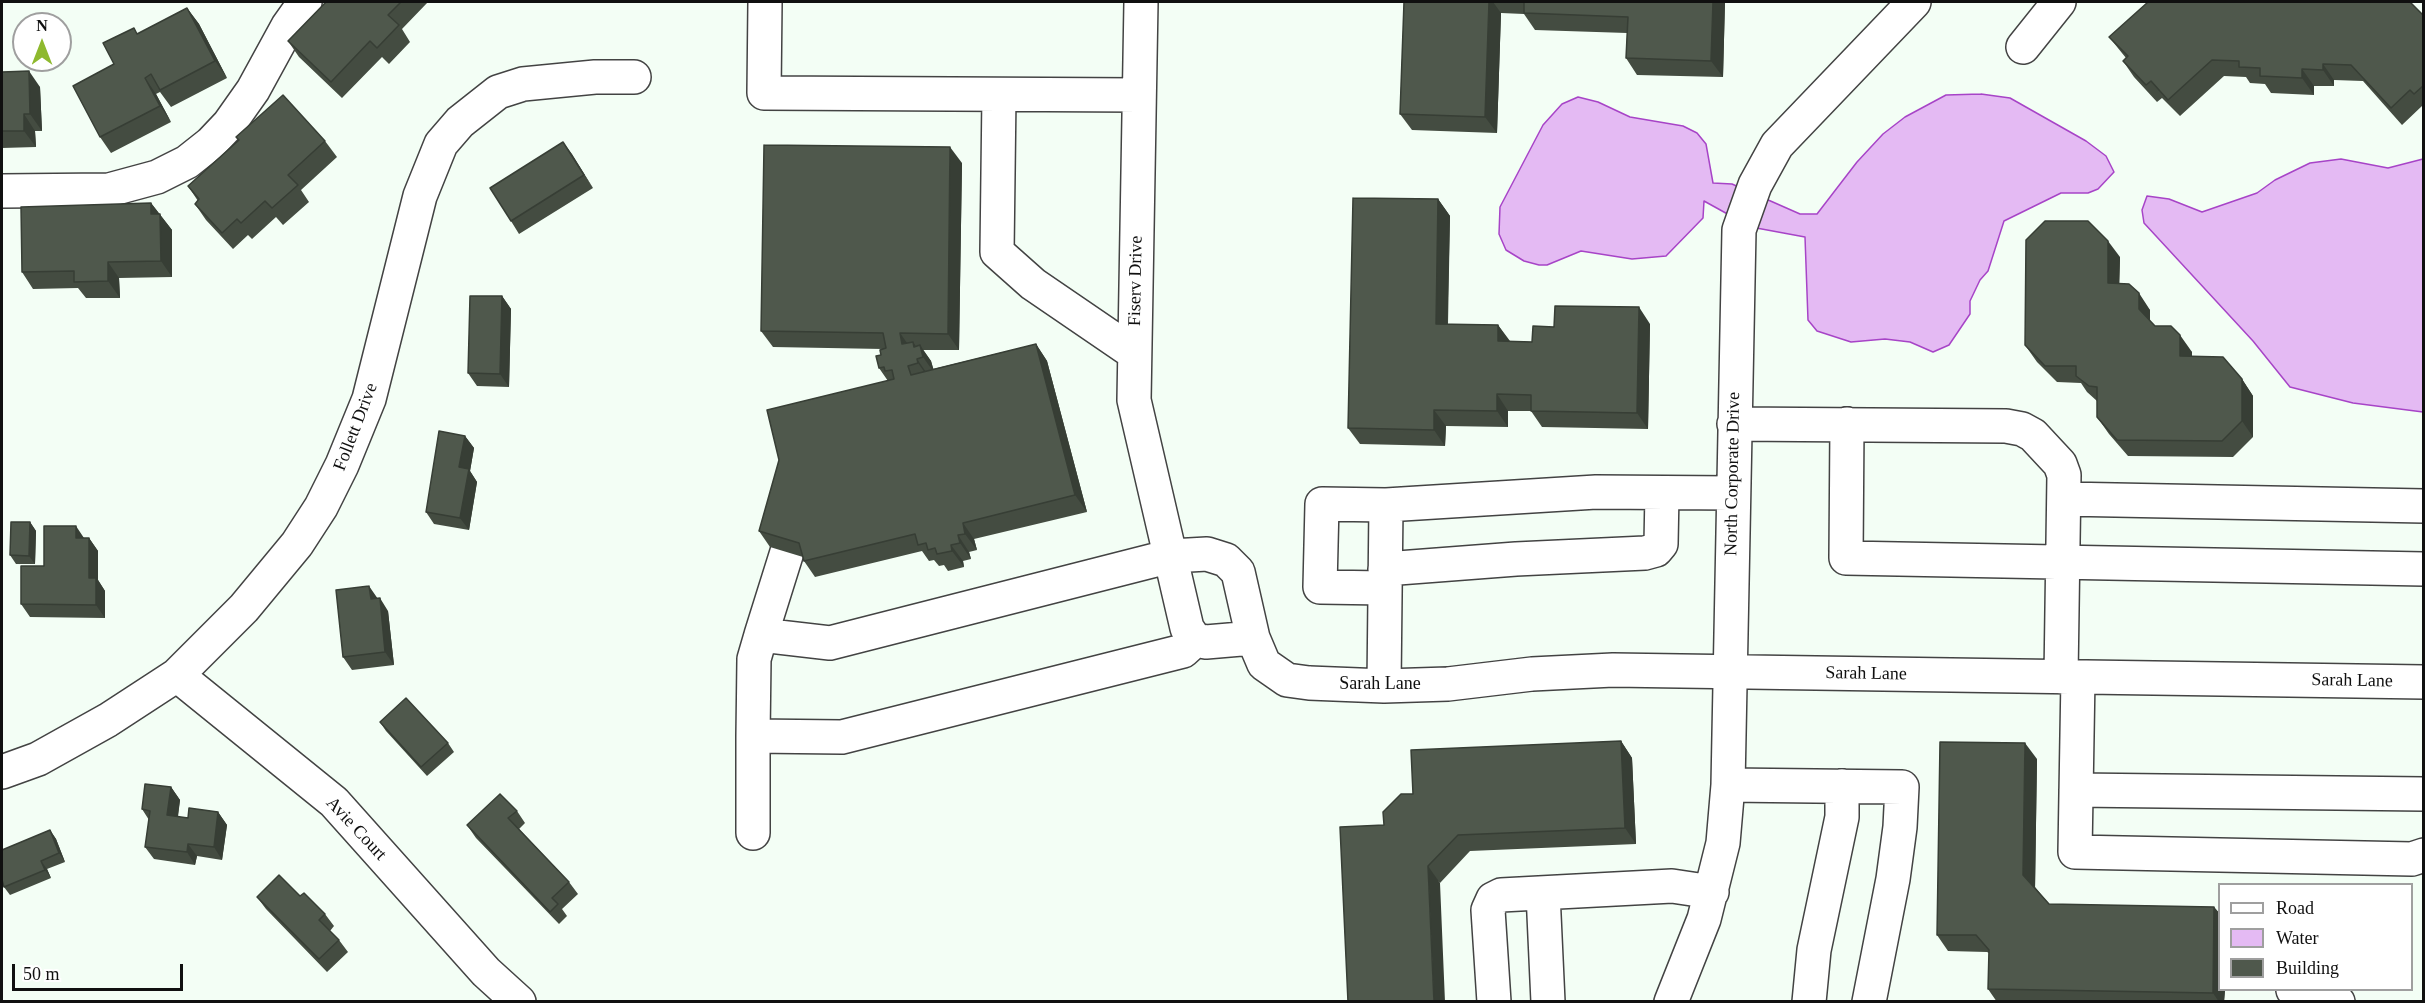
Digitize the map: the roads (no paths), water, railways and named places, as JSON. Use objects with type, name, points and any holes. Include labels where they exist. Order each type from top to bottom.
[{"type":"street","points":[[2,192],[58,193],[109,189],[157,177],[187,162],[211,143],[229,124],[253,90],[283,34],[305,2]]},
{"type":"street","points":[[765,2],[764,93],[1139,95]]},
{"type":"street","name":"Fiserv Drive","points":[[1141,2],[1134,400],[1187,628],[1195,640]]},
{"type":"street","name":"North Corporate Drive","points":[[1671,1002],[1712,892],[1723,843],[1728,785],[1739,230],[1755,185],[1778,145],[1914,2]]},
{"type":"street","points":[[2023,47],[2060,2]]},
{"type":"street","name":"Follett Drive","points":[[3,766],[38,759],[108,720],[177,675],[244,608],[297,544],[321,507],[342,465],[369,399],[420,196],[441,144],[483,102],[515,87],[595,77],[634,77]]},
{"type":"street","points":[[999,95],[997,252],[1033,284],[1134,353]]},
{"type":"street","points":[[1734,424],[2006,426],[2022,429],[2033,435],[2060,464],[2064,475],[2062,561],[2076,790],[2075,852],[2412,858],[2424,855]]},
{"type":"street","points":[[1847,424],[1846,558],[2424,569]]},
{"type":"street","points":[[1662,493],[1661,544],[1656,550],[1645,553],[1516,559],[1320,587],[1322,504],[1386,505],[1596,492],[1733,494]]},
{"type":"street","points":[[2064,499],[2424,506]]},
{"type":"street","points":[[1384,686],[1386,505]]},
{"type":"street","points":[[753,833],[754,658],[787,552]]},
{"type":"street","points":[[753,736],[842,737],[1183,651],[1195,640],[1220,643],[1253,638],[1246,599],[1238,572],[1226,560],[1207,554],[1171,556],[830,643],[761,635]]},
{"type":"street","name":"Sarah Lane","points":[[1253,638],[1264,664],[1287,680],[1384,686],[1448,684],[1532,674],[1613,670],[2424,682]]},
{"type":"street","name":"Avie Court","points":[[177,675],[334,802],[486,972],[519,1002]]},
{"type":"street","points":[[1728,785],[1902,787],[1900,827],[1893,879],[1869,1002]]},
{"type":"street","points":[[1809,1002],[1814,950],[1842,817],[1842,786]]},
{"type":"street","points":[[2076,790],[2424,794]]},
{"type":"street","points":[[1494,1002],[1488,910],[1494,900],[1501,895],[1672,886],[1712,892]]},
{"type":"street","points":[[1543,893],[1548,1002]]},
{"type":"street","points":[[2296,991],[2338,1002]]},
{"type":"water","points":[[1981,94],[2010,98],[2086,141],[2106,156],[2114,172],[2098,189],[2088,193],[2061,193],[2004,221],[1988,271],[1980,280],[1970,301],[1970,314],[1949,345],[1933,352],[1910,342],[1885,339],[1851,342],[1817,331],[1808,320],[1805,237],[1751,227],[1704,201],[1703,218],[1666,256],[1632,259],[1581,251],[1547,265],[1539,265],[1524,261],[1506,250],[1499,234],[1500,207],[1543,125],[1562,104],[1578,97],[1598,102],[1630,117],[1683,126],[1697,133],[1706,144],[1713,183],[1732,184],[1800,214],[1817,214],[1857,162],[1883,134],[1905,117],[1946,95]]},
{"type":"water","points":[[2341,159],[2388,168],[2423,159],[2423,412],[2353,403],[2290,387],[2253,341],[2144,223],[2142,210],[2147,196],[2169,199],[2202,212],[2257,193],[2275,180],[2310,163]]}]
